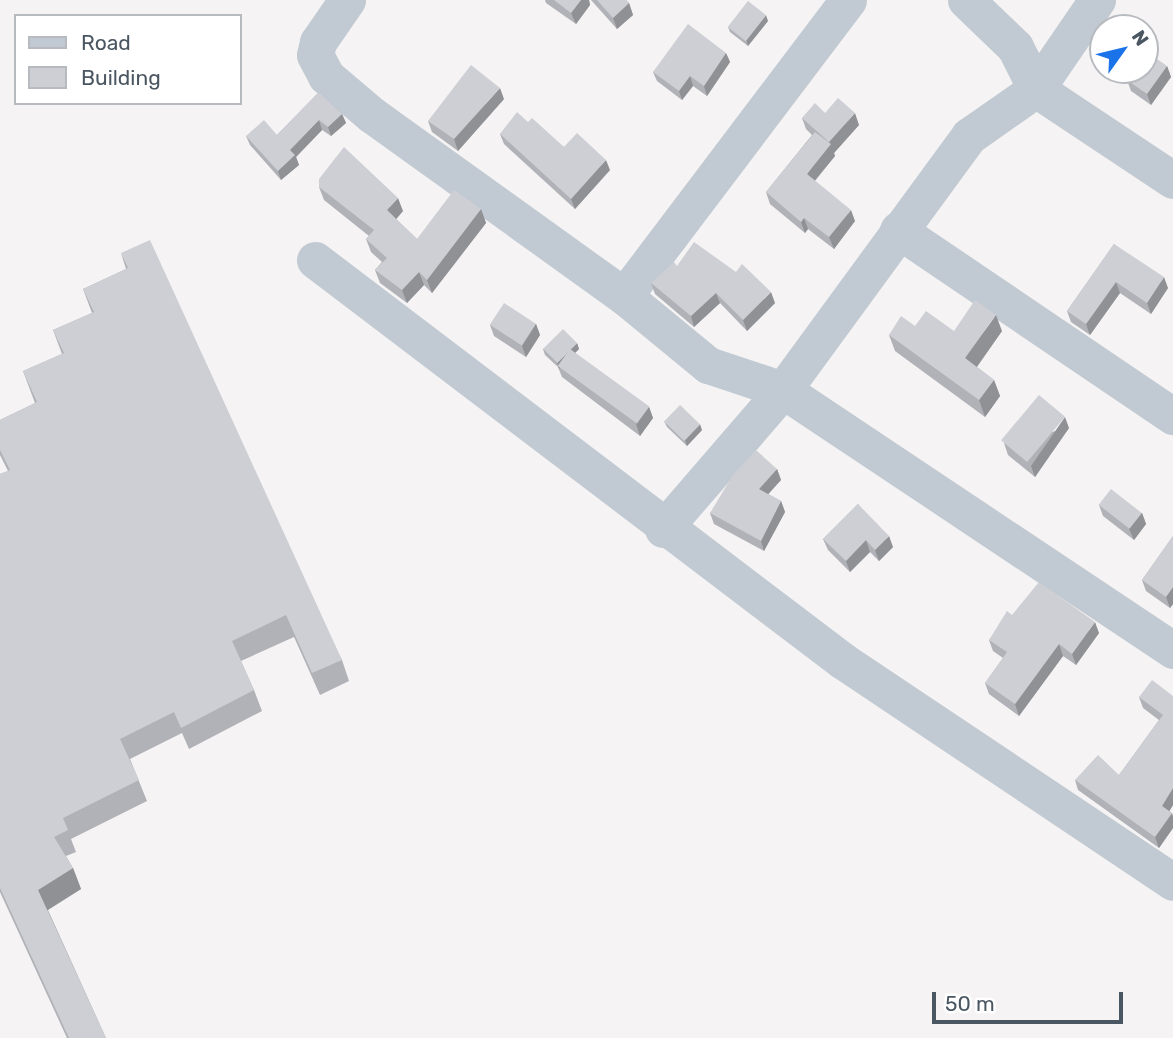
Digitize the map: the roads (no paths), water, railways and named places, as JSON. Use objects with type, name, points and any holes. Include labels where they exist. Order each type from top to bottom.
[{"type":"street","points":[[347,0],[318,42],[316,55],[326,76],[624,296],[708,365],[783,390],[1173,650]]},
{"type":"street","points":[[624,296],[848,0]]},
{"type":"street","points":[[966,0],[1016,47],[1036,89],[1173,180]]},
{"type":"street","points":[[663,529],[783,390],[969,135],[1036,89],[1097,0]]},
{"type":"street","points":[[898,230],[1173,416]]},
{"type":"street","points":[[315,260],[663,529],[843,661],[1173,882]]}]
